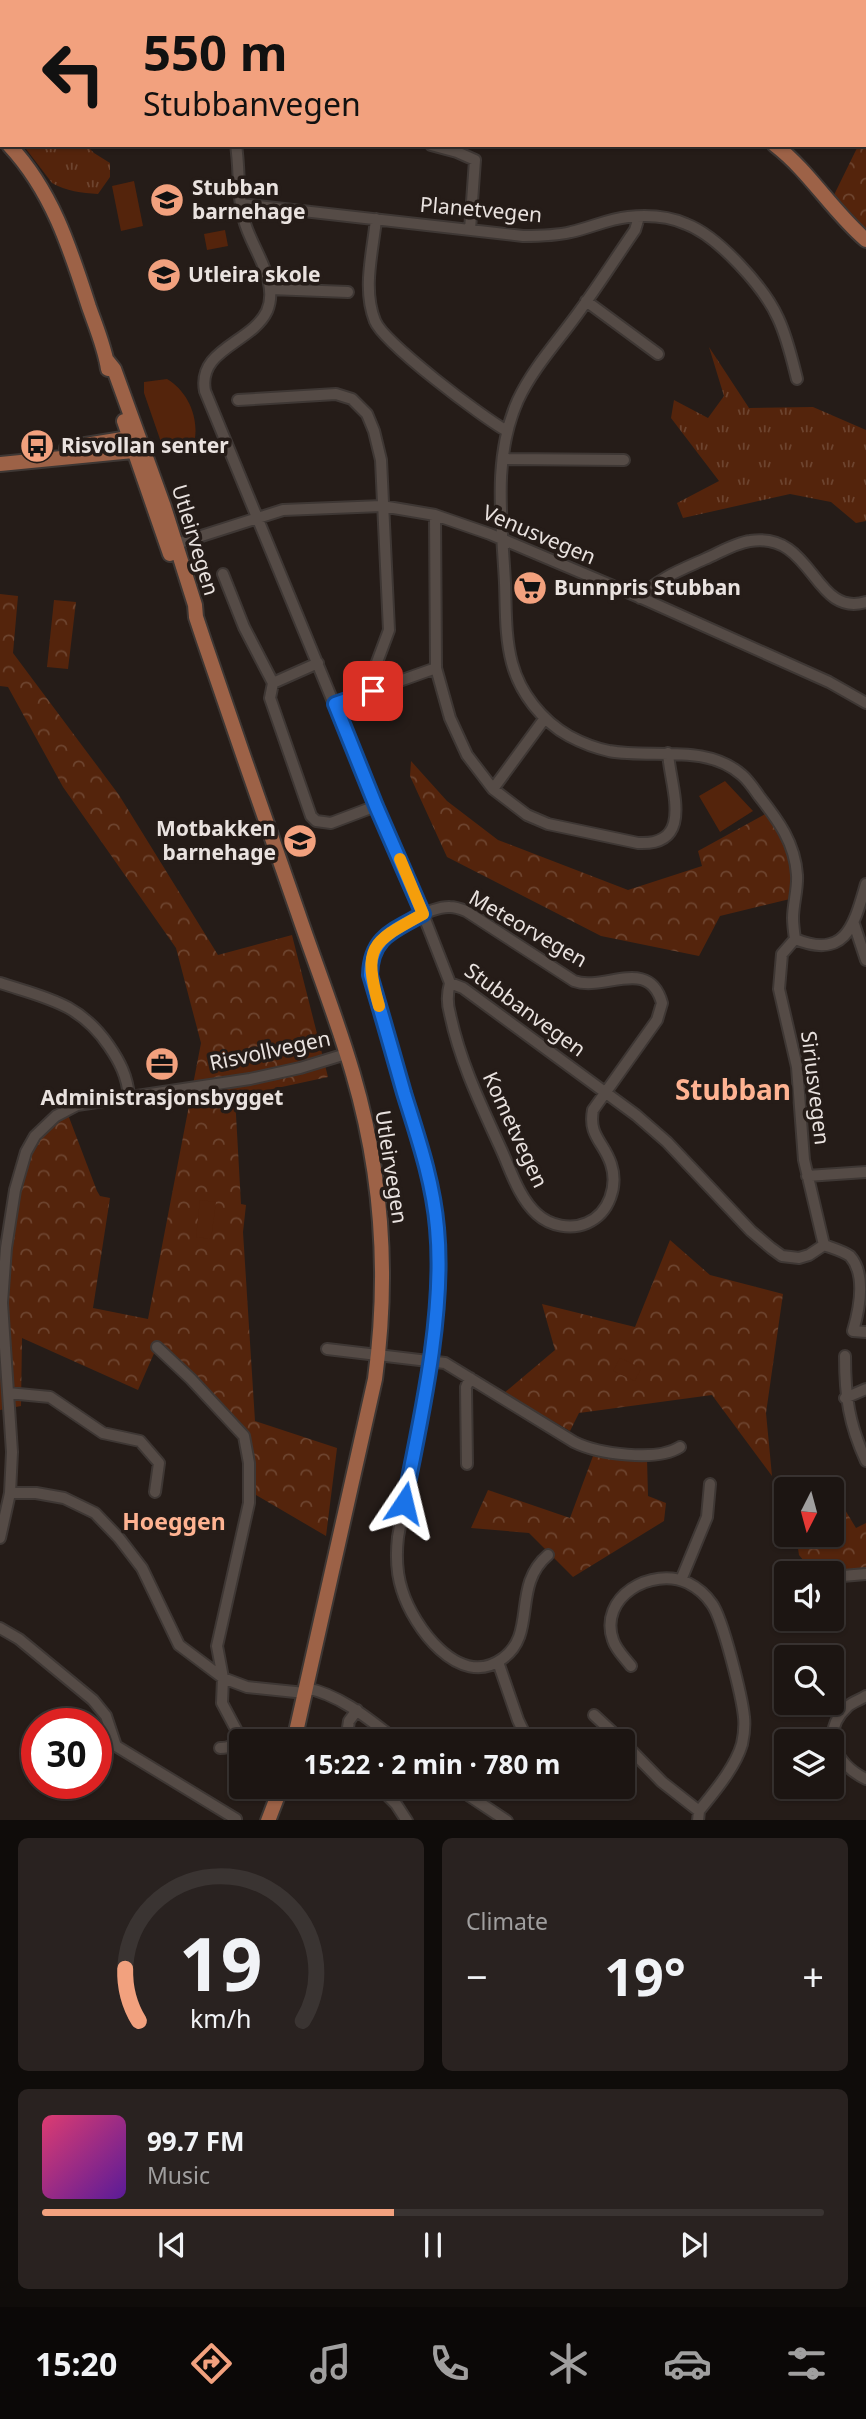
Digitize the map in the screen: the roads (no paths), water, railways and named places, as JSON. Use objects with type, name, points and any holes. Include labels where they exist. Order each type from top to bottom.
[{"type":"main road","name":"Utleirvegen","points":[[11,147],[37,179],[54,208],[106,359],[114,369],[134,444],[172,546],[189,607],[196,617],[346,1054],[365,1123],[377,1194],[382,1279],[378,1356],[368,1415],[297,1729]]},
{"type":"main road","points":[[777,147],[797,164],[866,240]]},
{"type":"main road","points":[[0,457],[134,444]]},
{"type":"main road","points":[[0,464],[134,444]]},
{"type":"main road","points":[[268,1820],[276,1799]]},
{"type":"street","points":[[236,147],[244,220],[270,289],[348,292]]},
{"type":"street","points":[[441,147],[475,160],[470,230]]},
{"type":"street","name":"Planetvegen","points":[[241,204],[523,236],[554,235],[612,220],[639,217],[661,217],[688,224],[709,237],[735,262],[775,311],[786,338],[797,379]]},
{"type":"street","points":[[639,217],[635,230],[586,302],[549,349],[519,399],[507,430],[500,527],[503,540],[506,625],[512,662],[522,687],[545,718],[567,735],[595,747],[625,752],[689,754],[718,761],[742,774],[772,812],[794,851],[797,878],[793,917],[795,939],[810,945],[829,945],[843,937],[854,924],[866,884]]},
{"type":"street","points":[[376,219],[369,285],[375,321],[389,339],[437,379],[491,422],[507,430]]},
{"type":"street","name":"Stubbanvegen","points":[[270,289],[266,313],[247,333],[212,360],[205,373],[204,385],[450,983],[463,988],[606,1091],[667,1142],[751,1231],[782,1256],[799,1258],[824,1245]]},
{"type":"street","points":[[586,302],[658,354]]},
{"type":"street","points":[[238,400],[336,394],[352,398],[367,414],[379,446],[389,629],[371,680],[373,691]]},
{"type":"street","points":[[503,459],[624,460]]},
{"type":"street","name":"Venusvegen","points":[[172,546],[283,510],[382,506],[435,515],[464,524],[640,598],[819,677],[866,703]]},
{"type":"street","points":[[435,515],[436,668],[467,755],[493,789],[538,821],[638,843],[653,842],[669,833],[676,819],[676,800],[668,753]]},
{"type":"street","points":[[640,598],[647,589],[685,568],[748,541],[763,540],[778,542],[795,552],[827,593],[838,601],[859,604],[866,602]]},
{"type":"street","points":[[223,574],[244,627],[273,683],[270,698],[311,816],[316,821],[331,823],[376,806]]},
{"type":"street","points":[[273,683],[318,663]]},
{"type":"street","points":[[335,704],[436,668]]},
{"type":"street","points":[[493,789],[545,718]]},
{"type":"street","name":"Meteorvegen","points":[[423,914],[449,906],[466,911],[582,984],[598,984],[630,977],[645,980],[655,988],[662,1003],[661,1013],[606,1091]]},
{"type":"street","points":[[423,914],[383,938],[372,957],[370,975],[422,1150],[433,1196],[439,1247],[438,1298],[429,1362],[398,1537],[396,1555],[399,1578],[413,1616],[439,1650],[470,1667],[478,1667],[498,1662],[510,1654],[520,1638],[527,1588],[537,1568],[548,1555]]},
{"type":"street","points":[[854,924],[866,960]]},
{"type":"street","name":"Siriusvegen","points":[[795,939],[782,954],[779,989],[797,1067],[807,1176],[824,1245]]},
{"type":"street","points":[[0,983],[60,1002],[87,1019],[111,1049],[127,1076],[129,1096]]},
{"type":"street","name":"Kometvegen","points":[[450,983],[447,994],[449,1013],[472,1084],[520,1192],[539,1216],[552,1223],[577,1226],[590,1222],[607,1205],[612,1194],[614,1177],[610,1161],[597,1141],[591,1119],[593,1110],[606,1091]]},
{"type":"street","name":"Risvollvegen","points":[[0,1538],[10,1493],[12,1452],[1,1303],[15,1190],[26,1152],[34,1136],[56,1116],[77,1105],[250,1079],[300,1069],[346,1054]]},
{"type":"street","points":[[807,1176],[866,1172]]},
{"type":"street","points":[[824,1245],[849,1255],[859,1264],[864,1275],[864,1286],[853,1331],[866,1332]]},
{"type":"street","points":[[157,1347],[244,1436],[249,1463],[250,1503],[217,1646],[223,1678],[222,1703],[239,1735],[235,1744],[220,1748]]},
{"type":"street","points":[[327,1349],[445,1363],[593,1451],[658,1454],[680,1447]]},
{"type":"street","points":[[845,1356],[845,1398],[852,1427],[866,1461]]},
{"type":"street","points":[[467,1464],[466,1398],[470,1378]]},
{"type":"street","points":[[845,1398],[866,1390]]},
{"type":"street","points":[[8,1393],[50,1397],[103,1433],[140,1441],[159,1463],[155,1492]]},
{"type":"street","points":[[681,1580],[707,1517],[710,1484]]},
{"type":"street","points":[[10,1493],[47,1494],[64,1498],[95,1513],[142,1568],[179,1645],[223,1678],[247,1687],[305,1691],[330,1696],[357,1710],[382,1729]]},
{"type":"street","points":[[844,1576],[866,1574]]},
{"type":"street","points":[[631,1666],[612,1639],[611,1619],[617,1603],[628,1591],[646,1581],[663,1578],[681,1580],[702,1592],[715,1608],[744,1717],[743,1740],[737,1757],[698,1816],[635,1754]]},
{"type":"street","points":[[0,1628],[19,1639],[93,1700],[106,1716],[116,1746],[236,1819]]},
{"type":"street","points":[[498,1662],[522,1729]]},
{"type":"street","points":[[866,1696],[845,1710],[836,1724],[834,1738],[836,1752],[843,1763],[866,1779]]},
{"type":"street","points":[[348,1729],[349,1721],[357,1710]]},
{"type":"street","points":[[594,1715],[609,1729]]},
{"type":"street","points":[[391,1799],[406,1820]]},
{"type":"street","points":[[474,1799],[506,1820]]},
{"type":"place","name":"Stubban barnehage","points":[[167,200]]},
{"type":"place","name":"Utleira skole","points":[[164,275]]},
{"type":"place","name":"Risvollan senter","points":[[37,446]]},
{"type":"place","name":"Bunnpris Stubban","points":[[530,588]]},
{"type":"place","name":"Motbakken barnehage","points":[[300,841]]},
{"type":"place","name":"Administrasjonsbygget","points":[[162,1064]]},
{"type":"district","name":"Stubban","points":[[733,1090]]},
{"type":"district","name":"Hoeggen","points":[[174,1522]]}]
